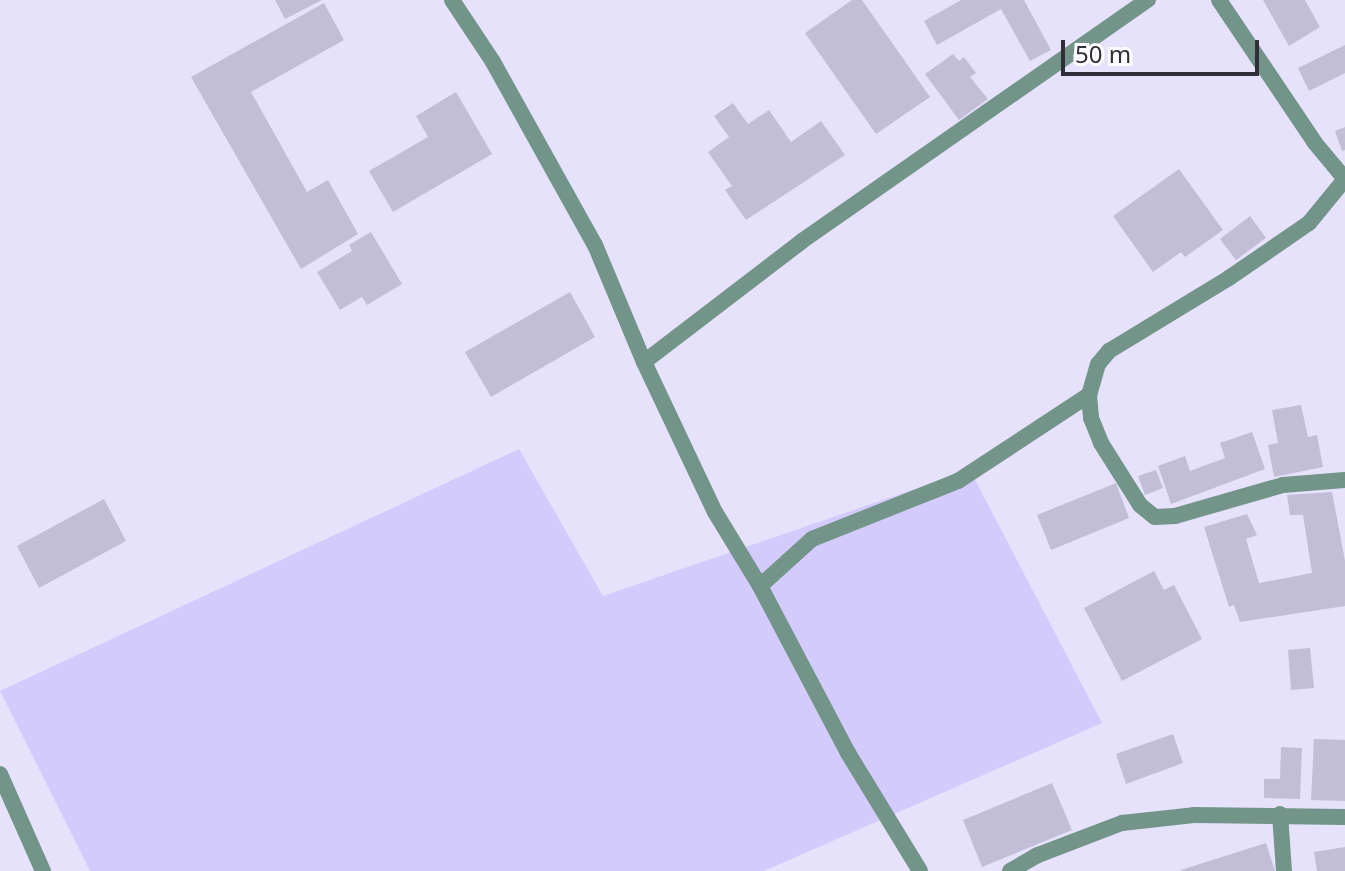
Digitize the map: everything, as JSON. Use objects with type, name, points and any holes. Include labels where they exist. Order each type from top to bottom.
[{"type":"street","points":[[452,0],[493,62],[595,245],[644,362],[715,512],[760,586],[848,753],[920,871]]},
{"type":"street","points":[[644,362],[802,241],[1148,0]]},
{"type":"street","points":[[1219,0],[1315,143],[1345,179],[1309,223],[1229,278],[1109,351],[1098,364],[1089,395],[1091,418],[1101,443],[1140,505],[1155,517],[1175,516],[1283,485],[1345,480]]},
{"type":"street","points":[[760,586],[812,539],[958,481],[1089,395]]},
{"type":"street","points":[[0,774],[43,871]]},
{"type":"street","points":[[1280,814],[1284,871]]},
{"type":"street","points":[[1010,871],[1038,855],[1122,823],[1194,815],[1345,817]]},
{"type":"shaded area","points":[[519,449],[603,596],[970,470],[1102,723],[764,871],[90,871],[0,691]]},
{"type":"building","points":[[275,0],[322,0],[285,19]]},
{"type":"building","points":[[852,0],[862,0],[930,97],[876,134],[805,33]]},
{"type":"building","points":[[961,0],[1024,0],[1051,50],[1030,61],[1001,9],[937,45],[924,21]]},
{"type":"building","points":[[1263,0],[1305,0],[1320,27],[1289,46]]},
{"type":"building","points":[[324,3],[344,40],[251,92],[307,192],[328,180],[358,234],[301,269],[191,77]]},
{"type":"building","points":[[1345,45],[1345,73],[1309,91],[1298,68]]},
{"type":"building","points":[[953,54],[959,61],[964,57],[976,73],[970,77],[988,99],[959,120],[925,74]]},
{"type":"building","points":[[456,92],[492,154],[393,212],[369,171],[428,137],[416,116]]},
{"type":"building","points":[[733,103],[748,124],[769,110],[791,142],[821,121],[845,155],[746,220],[725,190],[732,186],[708,152],[729,137],[714,116]]},
{"type":"building","points":[[1345,127],[1345,150],[1342,151],[1335,131]]},
{"type":"building","points":[[1179,169],[1223,230],[1185,257],[1181,252],[1153,272],[1113,216]]},
{"type":"building","points":[[1250,216],[1266,238],[1236,260],[1220,239]]},
{"type":"building","points":[[371,232],[402,284],[367,305],[362,297],[340,310],[317,272],[352,251],[349,245]]},
{"type":"building","points":[[570,292],[595,337],[491,397],[465,352]]},
{"type":"building","points":[[1301,405],[1308,437],[1317,435],[1323,467],[1274,477],[1268,445],[1278,443],[1272,410]]},
{"type":"building","points":[[1252,432],[1265,469],[1171,504],[1158,466],[1185,456],[1190,471],[1225,458],[1220,443]]},
{"type":"building","points":[[1156,470],[1163,488],[1145,495],[1138,476]]},
{"type":"building","points":[[1116,483],[1129,518],[1051,550],[1037,515]]},
{"type":"building","points":[[1332,492],[1345,561],[1345,606],[1240,622],[1234,605],[1229,607],[1204,527],[1247,514],[1257,535],[1246,539],[1259,583],[1312,573],[1303,515],[1290,515],[1287,495]]},
{"type":"building","points":[[104,499],[126,541],[39,588],[17,546]]},
{"type":"building","points":[[1154,571],[1164,590],[1174,585],[1202,639],[1122,681],[1084,608]]},
{"type":"building","points":[[1310,648],[1314,688],[1291,690],[1288,650]]},
{"type":"building","points":[[1173,734],[1183,763],[1126,784],[1116,754]]},
{"type":"building","points":[[1314,739],[1345,740],[1345,801],[1311,800]]},
{"type":"building","points":[[1281,747],[1302,748],[1300,799],[1264,798],[1264,779],[1280,779]]},
{"type":"building","points":[[1052,783],[1072,830],[982,867],[963,820]]},
{"type":"building","points":[[1266,843],[1275,871],[1181,871],[1181,870]]},
{"type":"building","points":[[1345,847],[1345,871],[1317,871],[1314,852]]}]
